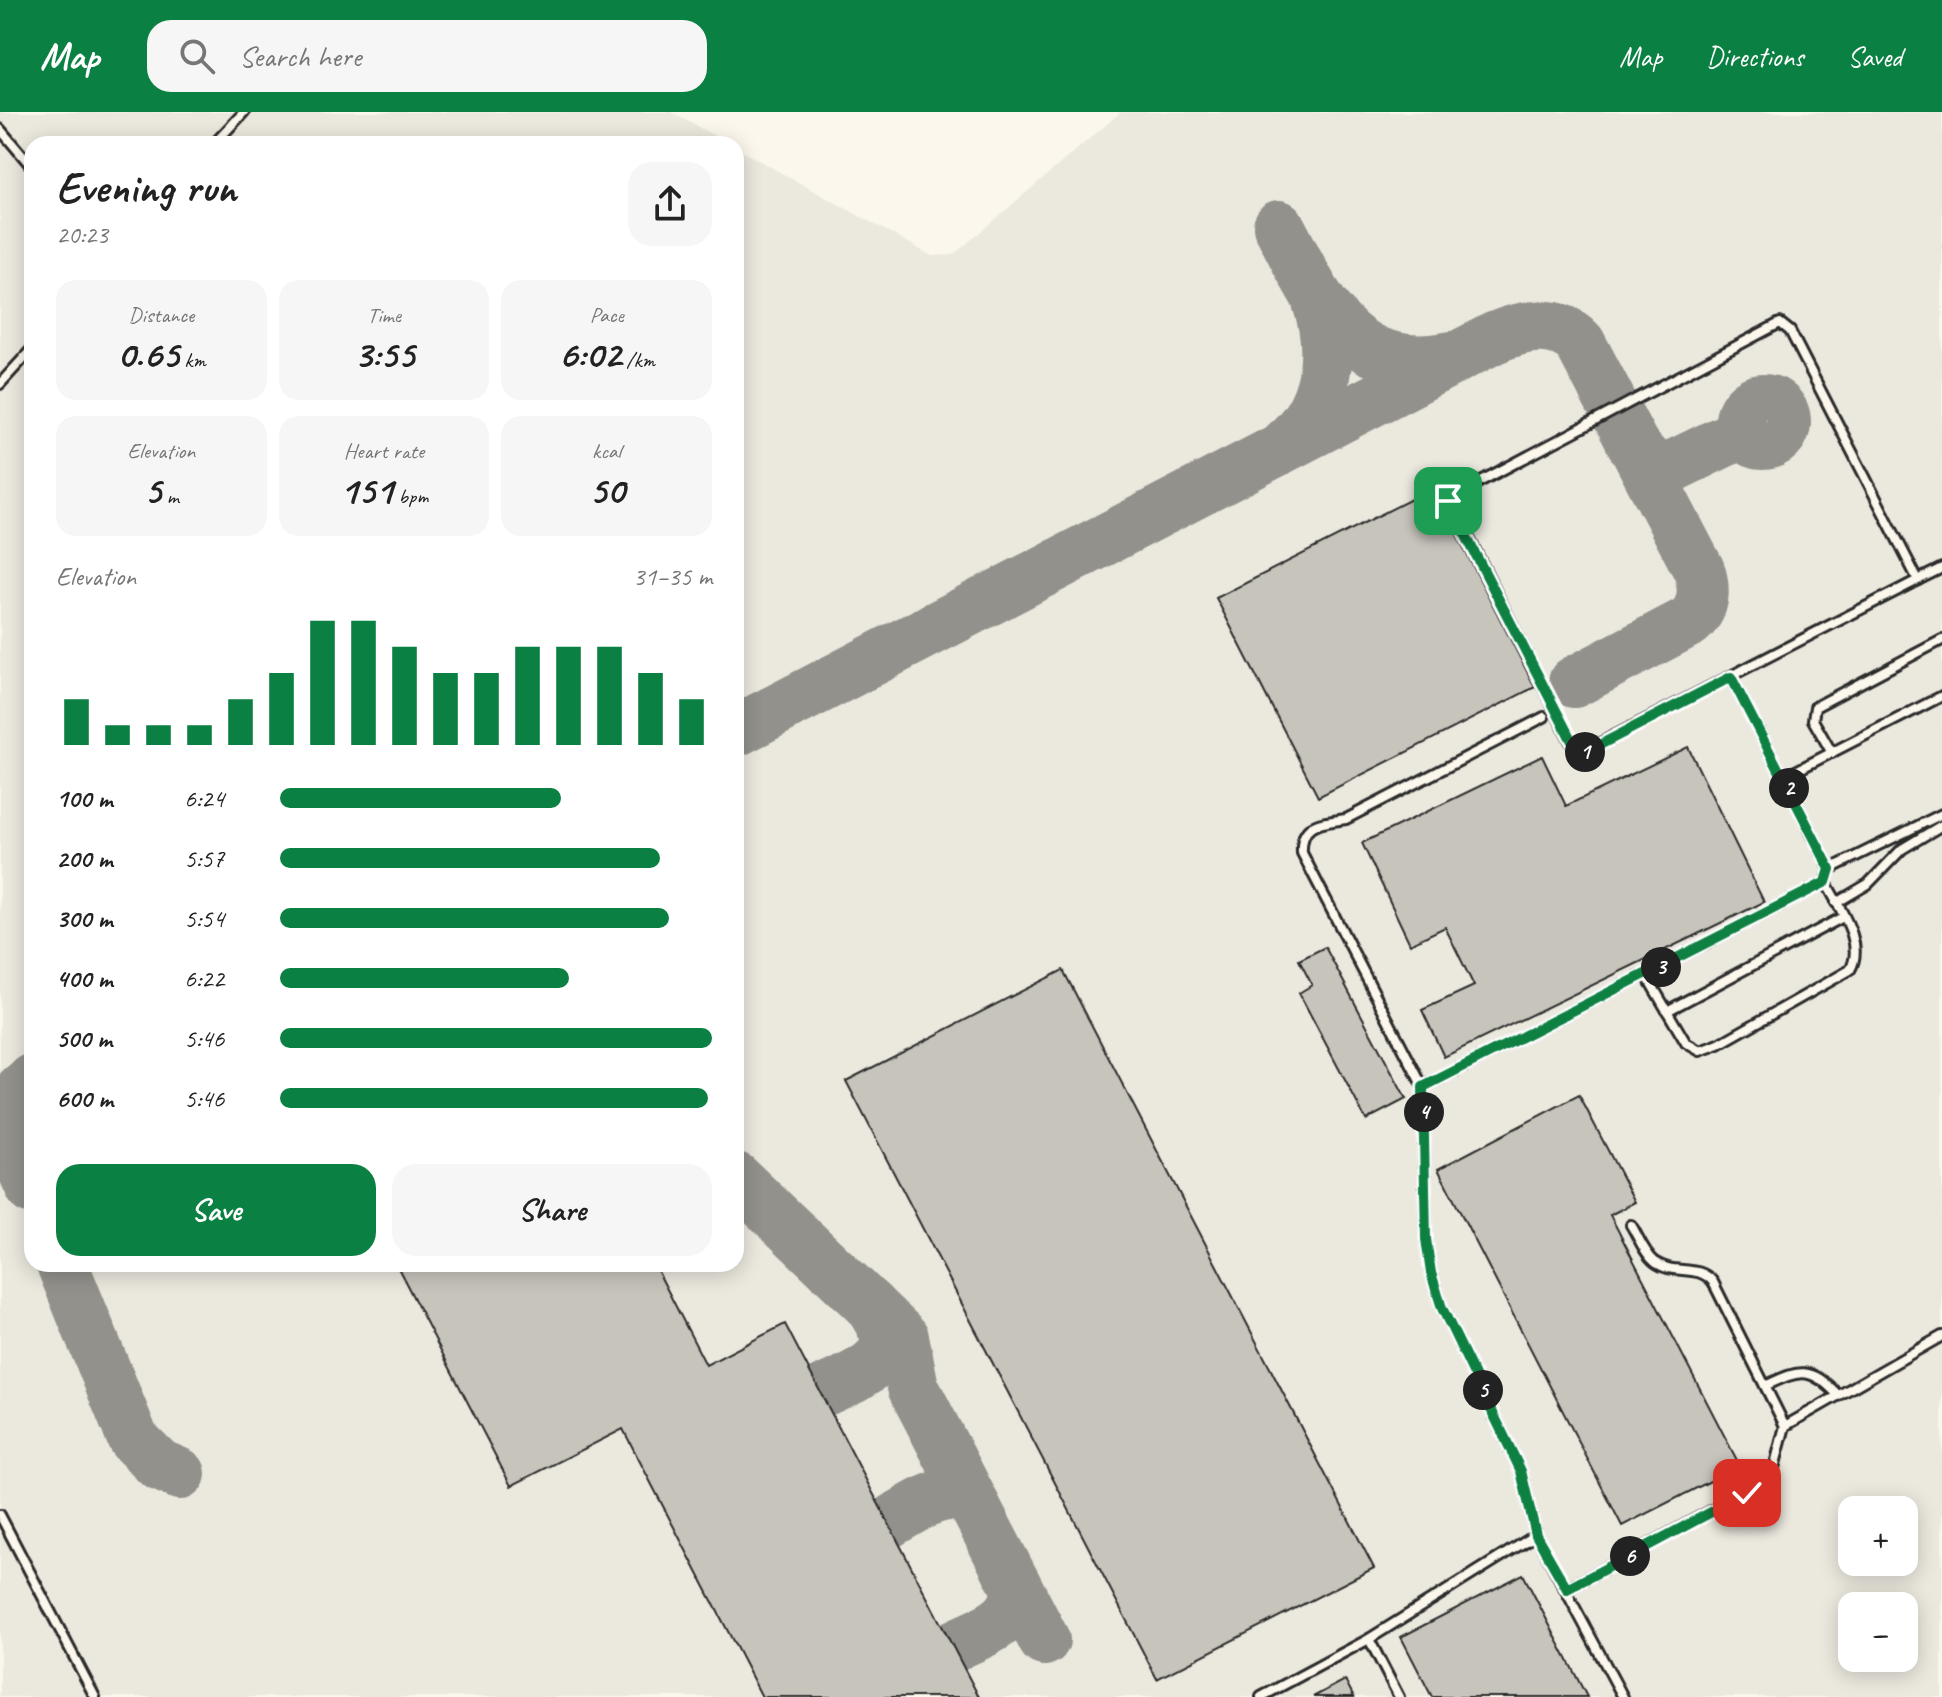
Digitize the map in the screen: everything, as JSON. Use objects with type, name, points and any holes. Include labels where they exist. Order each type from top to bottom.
[{"type":"lane","points":[[222,136],[244,112]]},
{"type":"lane","points":[[0,129],[24,158]]},
{"type":"lane","points":[[1918,580],[1790,331],[1780,323],[1449,498],[1577,751],[1586,752],[1942,568]]},
{"type":"lane","points":[[0,384],[24,358]]},
{"type":"lane","points":[[1832,753],[1813,720],[1815,707],[1942,640]]},
{"type":"lane","points":[[1646,975],[1692,1049],[1707,1050],[1850,970],[1857,952],[1826,882],[1830,869],[1731,677]]},
{"type":"lane","points":[[1784,777],[1942,696]]},
{"type":"lane","points":[[1544,717],[1346,819],[1313,824],[1305,830],[1301,841],[1302,853],[1423,1087],[1426,1239],[1431,1273],[1442,1308],[1521,1471],[1536,1535],[1623,1697]]},
{"type":"lane","points":[[1830,869],[1942,814]]},
{"type":"lane","points":[[1836,903],[1868,884],[1902,849],[1942,825]]},
{"type":"lane","points":[[1423,1087],[1826,882]]},
{"type":"lane","points":[[1667,1011],[1843,917]]},
{"type":"lane","points":[[1567,1589],[1766,1481],[1773,1472],[1785,1426],[1707,1274],[1669,1268],[1655,1261],[1631,1225]]},
{"type":"lane","points":[[1785,1426],[1942,1336]]},
{"type":"lane","points":[[1765,1386],[1787,1375],[1808,1373],[1821,1378],[1838,1395]]},
{"type":"lane","points":[[0,1515],[95,1697]]},
{"type":"lane","points":[[1261,1697],[1369,1639],[1536,1535]]},
{"type":"lane","points":[[1369,1639],[1399,1697]]},
{"type":"shaded area","points":[[0,112],[671,112],[714,136],[24,136],[24,1272],[744,1272],[744,152],[932,256],[953,255],[1121,112],[1942,112],[1942,1697],[0,1697]]},
{"type":"building","points":[[1433,488],[1535,687],[1318,797],[1216,598]]},
{"type":"building","points":[[1688,747],[1764,902],[1444,1057],[1422,1010],[1474,986],[1445,927],[1410,944],[1362,843],[1542,756],[1566,806]]},
{"type":"building","points":[[1325,947],[1406,1099],[1366,1120],[1299,993],[1312,985],[1299,960]]},
{"type":"building","points":[[1063,970],[1374,1568],[1157,1679],[846,1081]]},
{"type":"building","points":[[1579,1095],[1635,1202],[1610,1215],[1740,1466],[1622,1526],[1438,1169]]},
{"type":"building","points":[[400,1272],[658,1272],[706,1365],[785,1324],[979,1697],[762,1697],[623,1429],[511,1486]]},
{"type":"building","points":[[1523,1574],[1587,1697],[1432,1697],[1401,1637]]},
{"type":"building","points":[[1345,1680],[1354,1697],[1313,1697]]},
{"type":"taxiway","points":[[1279,226],[1324,306],[1342,328],[1362,345],[1387,356],[1417,361],[1452,357]]},
{"type":"taxiway","points":[[1284,445],[1310,415],[1324,379],[1326,341],[1318,302]]},
{"type":"taxiway","points":[[744,727],[1494,338],[1516,330],[1539,327],[1561,330],[1580,343],[1699,570],[1702,584],[1699,610],[1690,621],[1574,682]]},
{"type":"taxiway","points":[[1763,400],[1778,407],[1785,422],[1778,437],[1763,444],[1748,437],[1741,422],[1748,407],[1763,400]]},
{"type":"taxiway","points":[[1633,445],[1650,464],[1667,469],[1743,432]]},
{"type":"taxiway","points":[[12,1139],[8,1108],[24,1087]]},
{"type":"taxiway","points":[[0,1119],[24,1172]]},
{"type":"taxiway","points":[[744,1186],[903,1337],[913,1387],[1044,1640]]},
{"type":"taxiway","points":[[65,1272],[133,1439],[159,1465],[180,1474]]},
{"type":"taxiway","points":[[821,1392],[864,1371],[882,1355],[886,1345],[885,1333],[870,1305]]},
{"type":"taxiway","points":[[888,1523],[920,1504],[943,1496],[955,1495],[975,1507]]},
{"type":"taxiway","points":[[953,1646],[997,1624],[1006,1616],[1016,1597],[1015,1584]]},
{"type":"route","points":[[1448,501],[1577,751],[1586,752],[1731,677],[1830,869],[1826,882],[1423,1087],[1426,1239],[1431,1273],[1442,1308],[1521,1471],[1536,1535],[1567,1589],[1747,1493]]}]
